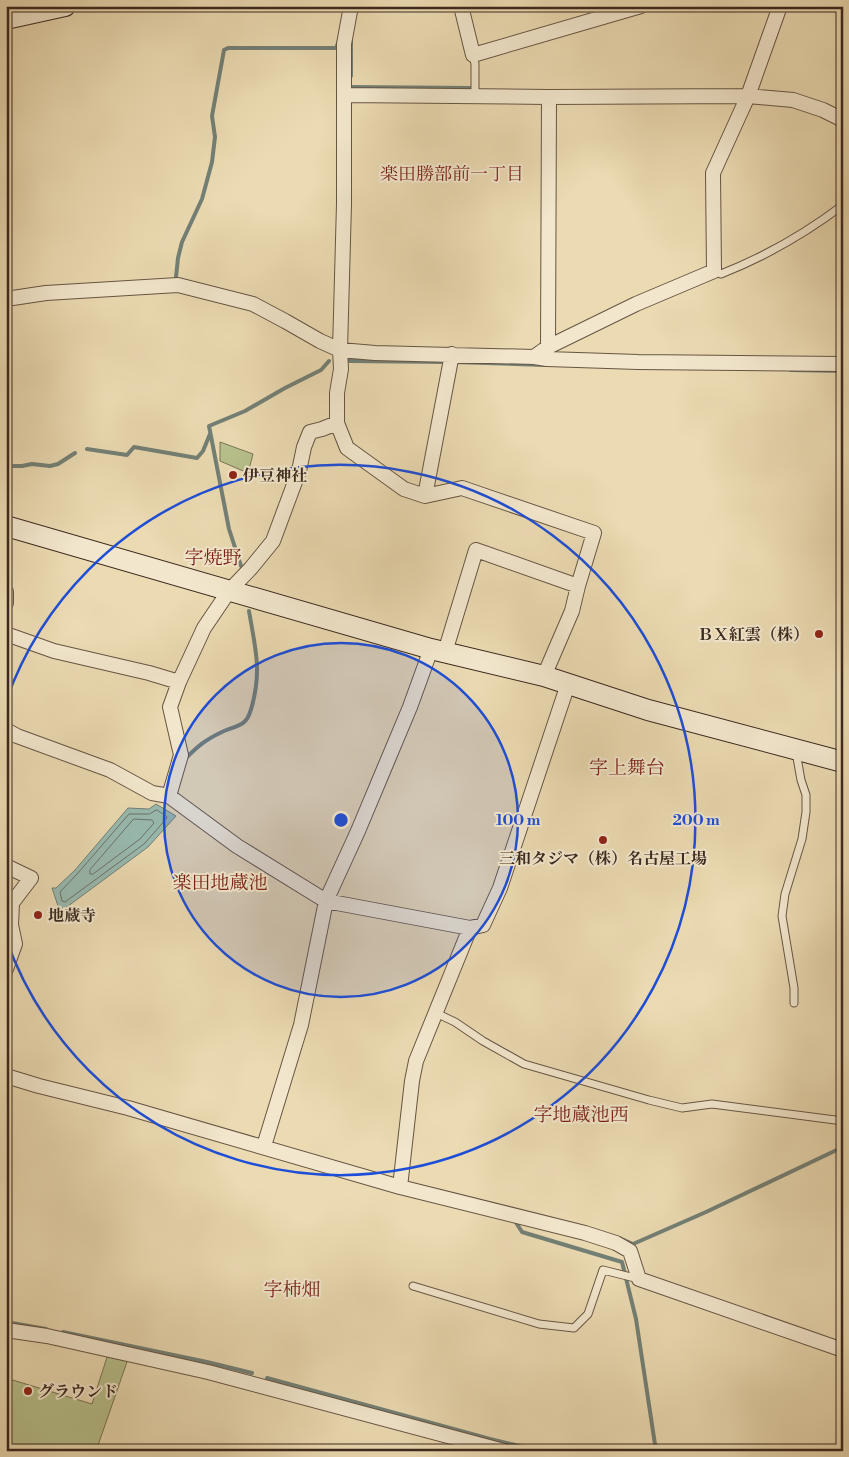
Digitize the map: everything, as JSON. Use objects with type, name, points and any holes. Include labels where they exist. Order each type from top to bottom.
[{"type":"street","points":[[6,19],[65,6]]},
{"type":"street","points":[[351,6],[344,44],[344,204],[340,369],[336,423],[347,448],[404,489],[425,496],[462,488],[594,533],[572,611],[544,676]]},
{"type":"street","points":[[461,6],[473,55],[641,6]]},
{"type":"street","points":[[534,357],[548,348],[636,304],[714,271],[713,174],[748,96],[780,6]]},
{"type":"street","points":[[344,95],[748,96],[793,100],[823,110],[843,120]]},
{"type":"street","points":[[548,348],[549,97]]},
{"type":"street","points":[[6,299],[46,293],[178,285],[253,304],[340,350],[451,361],[534,357],[638,362],[843,364]]},
{"type":"street","points":[[425,496],[451,361]]},
{"type":"street","points":[[169,796],[181,755],[170,707],[179,682],[204,628],[230,591],[273,541],[299,471],[304,447],[310,432],[336,423]]},
{"type":"street","points":[[6,526],[438,651],[544,676],[648,710],[843,762]]},
{"type":"street","points":[[264,1146],[300,1025],[326,901],[358,832],[406,716],[438,651],[476,550],[578,586]]},
{"type":"street","points":[[6,592],[6,603]]},
{"type":"street","points":[[6,634],[54,651],[149,673],[179,682]]},
{"type":"street","points":[[6,730],[17,736],[110,770],[152,793],[169,796],[237,846],[326,901],[470,928],[484,925],[500,888],[568,684]]},
{"type":"street","points":[[6,866],[31,878],[12,903],[12,925],[15,944],[6,969]]},
{"type":"street","points":[[400,1187],[416,1061],[470,928]]},
{"type":"street","points":[[6,1076],[264,1146],[400,1187],[585,1233],[616,1243],[630,1251],[635,1278],[843,1350]]},
{"type":"street","points":[[6,1330],[47,1336],[208,1372],[504,1451]]},
{"type":"lane","points":[[473,55],[475,64],[474,96]]},
{"type":"lane","points":[[714,271],[721,274],[753,259],[826,218],[843,206]]},
{"type":"lane","points":[[794,1004],[794,988],[782,916],[785,894],[802,839],[806,812],[806,794],[796,750]]},
{"type":"lane","points":[[436,1013],[455,1022],[483,1041],[524,1064],[649,1100],[682,1108],[712,1104],[843,1121]]},
{"type":"lane","points":[[413,1286],[540,1324],[574,1328],[588,1314],[603,1270],[635,1278]]},
{"type":"green space","points":[[220,442],[253,454],[248,473],[220,461]]},
{"type":"green space","name":"グラウンド","points":[[108,1354],[128,1359],[96,1451],[6,1451],[6,1378],[92,1404]]},
{"type":"water","points":[[156,804],[176,816],[148,847],[60,912],[52,888],[56,888],[75,870],[128,808],[149,809]]},
{"type":"waterway","points":[[176,277],[182,242],[202,199],[212,162],[215,137],[212,116],[224,50],[228,48],[336,48],[339,41]]},
{"type":"waterway","points":[[351,41],[351,76]]},
{"type":"waterway","points":[[351,87],[471,88]]},
{"type":"waterway","points":[[241,566],[229,529],[209,426],[245,411],[321,370],[329,361]]},
{"type":"waterway","points":[[349,361],[447,362]]},
{"type":"waterway","points":[[454,362],[544,365]]},
{"type":"waterway","points":[[791,370],[843,371]]},
{"type":"waterway","points":[[87,449],[127,455],[134,447],[197,458],[203,451],[210,434]]},
{"type":"waterway","points":[[6,466],[32,464],[50,466],[58,464],[75,453]]},
{"type":"waterway","points":[[185,759],[206,741],[247,720],[257,681],[255,647],[249,611]]},
{"type":"waterway","points":[[619,1238],[633,1244],[706,1212],[843,1147]]},
{"type":"waterway","points":[[515,1221],[522,1232],[622,1262],[636,1319],[656,1451]]},
{"type":"waterway","points":[[6,1322],[46,1329]]},
{"type":"waterway","points":[[63,1332],[252,1373]]},
{"type":"waterway","points":[[267,1378],[490,1439],[541,1451]]},
{"type":"place","name":"伊豆神社","points":[[233,475]]},
{"type":"place","name":"ＢＸ紅雲（株）","points":[[819,634]]},
{"type":"place","name":"三和タジマ（株）名古屋工場","points":[[603,840]]},
{"type":"place","name":"地蔵寺","points":[[38,915]]},
{"type":"place","name":"グラウンド","points":[[28,1391]]},
{"type":"district","name":"楽田勝部前一丁目","points":[[452,174]]},
{"type":"district","name":"字焼野","points":[[213,557]]},
{"type":"district","name":"字上舞台","points":[[627,767]]},
{"type":"district","name":"楽田地蔵池","points":[[220,882]]},
{"type":"district","name":"字地蔵池西","points":[[581,1114]]},
{"type":"district","name":"字柿畑","points":[[292,1289]]}]
